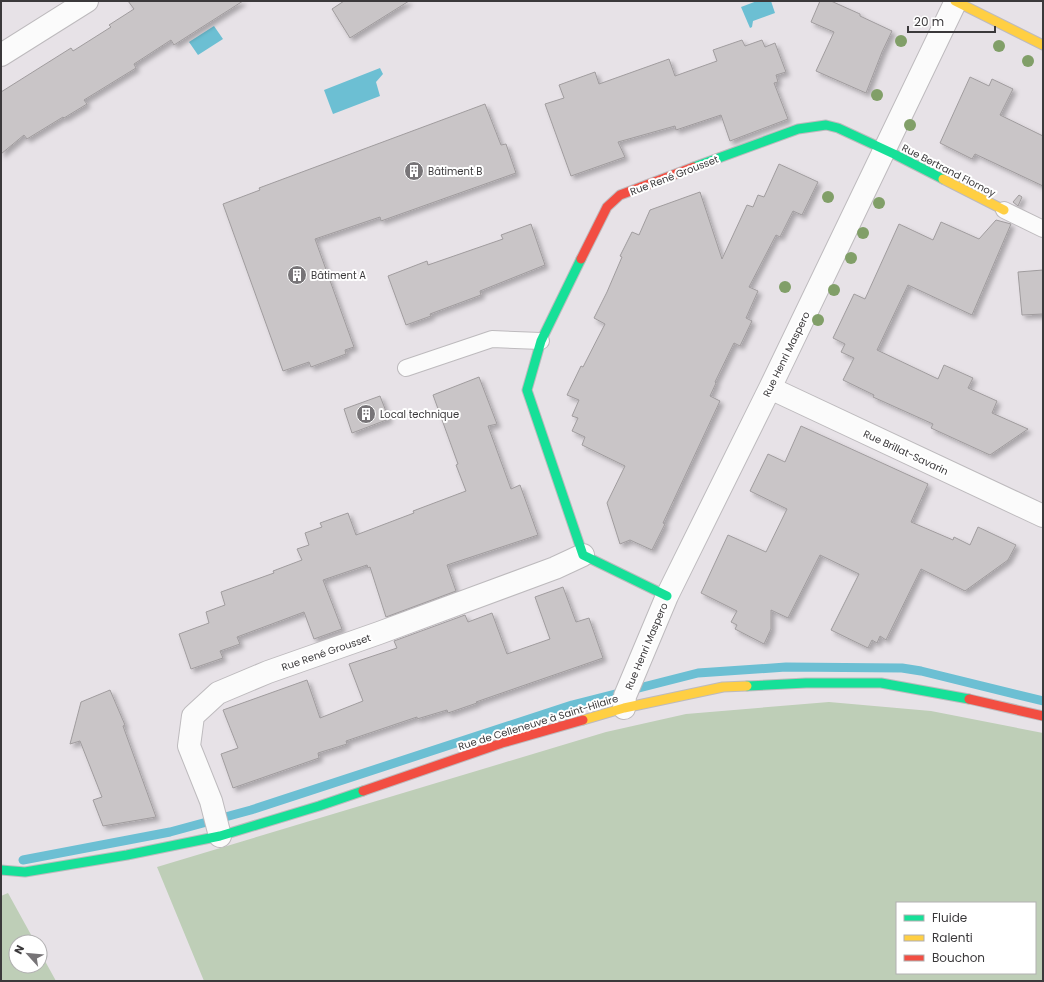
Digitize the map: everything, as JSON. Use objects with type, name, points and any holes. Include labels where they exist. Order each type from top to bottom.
[{"type":"street","points":[[1,55],[88,1]]},
{"type":"street","points":[[956,1],[1043,45]]},
{"type":"street","name":"Rue Henri Maspero","points":[[624,708],[625,696],[667,596],[770,388],[956,1]]},
{"type":"street","name":"Rue René Grousset","points":[[220,836],[211,801],[188,746],[193,716],[218,693],[268,672],[556,568],[583,555],[527,390],[541,342],[607,207],[620,196],[798,129],[826,125],[838,128],[884,150]]},
{"type":"street","name":"Rue Bertrand Flornoy","points":[[884,150],[1004,210]]},
{"type":"street","name":"Rue Brillat-Savarin","points":[[770,388],[1043,516]]},
{"type":"street","points":[[583,555],[667,596]]},
{"type":"street","name":"Rue de Celleneuve à Saint-Hilaire","points":[[1,870],[25,872],[127,855],[220,836],[319,806],[502,742],[624,708],[723,687],[806,683],[881,683],[952,695],[1043,716]]},
{"type":"lane","points":[[1004,210],[1043,229]]},
{"type":"lane","points":[[406,368],[492,339],[541,342]]},
{"type":"green space","points":[[829,702],[931,711],[1043,733],[1043,981],[204,981],[157,867],[606,732],[686,714]]},
{"type":"green space","points":[[8,893],[31,934],[8,934],[8,974],[48,974],[48,966],[56,981],[1,981],[1,896]]},
{"type":"water","points":[[757,1],[771,1],[775,13],[753,21],[752,27],[750,28],[741,7]]},
{"type":"water","points":[[214,26],[223,39],[198,55],[189,42]]},
{"type":"water","points":[[380,68],[383,74],[376,82],[380,96],[333,114],[324,90]]},
{"type":"building","points":[[128,1],[243,1],[174,45],[171,40],[134,64],[136,68],[84,100],[87,104],[27,139],[24,135],[1,154],[1,92],[71,48],[73,51],[111,27],[109,25],[134,9]]},
{"type":"building","points":[[344,1],[409,1],[350,38],[332,9]]},
{"type":"building","points":[[820,1],[831,1],[892,31],[866,93],[816,71],[834,32],[811,22]]},
{"type":"building","points":[[742,40],[745,46],[762,40],[765,47],[775,43],[786,72],[776,75],[778,82],[774,83],[788,119],[730,141],[721,115],[676,130],[675,126],[618,142],[625,157],[571,176],[545,104],[564,98],[559,85],[595,72],[599,84],[669,59],[675,76],[717,61],[713,50]]},
{"type":"building","points":[[970,77],[989,86],[992,79],[1013,89],[1000,115],[1043,136],[1043,186],[975,154],[972,159],[940,143]]},
{"type":"building","points":[[485,104],[501,145],[506,144],[516,173],[381,221],[380,217],[315,239],[354,347],[345,350],[346,354],[311,367],[309,362],[283,371],[223,204],[260,190],[259,188]]},
{"type":"building","points":[[779,164],[818,182],[802,215],[793,211],[780,237],[776,235],[749,287],[758,291],[746,318],[752,321],[740,346],[734,343],[715,382],[716,383],[710,396],[720,401],[663,523],[665,524],[652,550],[630,540],[620,544],[607,503],[625,466],[582,445],[585,437],[572,431],[578,418],[572,416],[579,400],[567,395],[581,366],[583,367],[605,324],[594,318],[607,292],[622,257],[620,256],[632,232],[639,235],[650,210],[700,192],[722,259],[747,205],[753,207],[758,195],[764,197]]},
{"type":"building","points":[[1019,195],[1022,197],[1018,206],[1013,202]]},
{"type":"building","points":[[996,220],[1011,224],[972,315],[908,285],[877,350],[938,379],[944,365],[973,378],[968,388],[997,401],[992,413],[1028,429],[990,455],[931,428],[933,424],[873,397],[874,395],[843,380],[854,358],[841,352],[845,344],[833,338],[854,294],[865,299],[899,224],[933,240],[941,222],[979,239]]},
{"type":"building","points":[[531,224],[545,265],[480,291],[481,295],[430,314],[431,316],[406,325],[388,276],[427,261],[428,265],[503,239],[501,235]]},
{"type":"building","points":[[1043,270],[1043,314],[1022,315],[1018,272]]},
{"type":"building","points":[[479,377],[497,424],[488,426],[511,489],[520,485],[538,535],[447,565],[456,591],[386,617],[370,567],[368,568],[367,565],[323,580],[342,629],[314,639],[304,612],[237,637],[240,644],[220,651],[223,658],[191,669],[179,634],[209,623],[206,612],[225,605],[221,592],[274,573],[273,571],[302,560],[297,549],[309,545],[305,533],[322,527],[320,523],[348,513],[356,535],[466,491],[456,465],[458,464],[433,395]]},
{"type":"building","name":"Local technique","points":[[380,396],[389,419],[352,433],[344,409]]},
{"type":"building","points":[[801,426],[928,484],[911,522],[953,540],[954,537],[970,545],[978,527],[1016,545],[1008,560],[965,591],[921,569],[886,640],[880,636],[877,643],[872,640],[868,648],[831,630],[859,574],[820,555],[788,618],[771,610],[771,629],[764,644],[735,629],[737,625],[731,622],[737,611],[701,593],[728,535],[766,552],[787,509],[750,491],[768,454],[785,462]]},
{"type":"building","points":[[563,587],[576,622],[589,618],[603,658],[448,713],[447,710],[417,719],[417,717],[346,741],[347,744],[318,753],[319,758],[233,788],[221,754],[238,748],[223,710],[307,680],[320,718],[363,701],[349,664],[397,648],[394,641],[465,615],[468,622],[492,613],[507,654],[550,639],[535,597]]},
{"type":"building","points":[[110,690],[125,725],[123,726],[156,817],[103,826],[93,800],[102,797],[80,741],[70,744],[81,702]]},
{"type":"waterway","points":[[23,860],[170,832],[251,810],[572,705],[698,673],[786,667],[902,668],[921,671],[1043,701]]},
{"type":"traffic: fast","points":[[694,167],[798,129],[826,125],[838,128],[943,179]]},
{"type":"traffic: fast","points":[[581,259],[541,341],[527,390],[583,555],[667,596]]},
{"type":"traffic: fast","points":[[747,686],[806,683],[881,683],[969,699]]},
{"type":"traffic: fast","points":[[1,870],[25,872],[127,855],[220,836],[363,791]]},
{"type":"traffic: slow","points":[[955,1],[1043,45]]},
{"type":"traffic: slow","points":[[943,179],[1004,210]]},
{"type":"traffic: slow","points":[[583,720],[624,708],[723,687],[747,686]]},
{"type":"traffic: jam","points":[[581,259],[607,207],[620,195],[694,167]]},
{"type":"traffic: jam","points":[[969,699],[1043,716]]},
{"type":"traffic: jam","points":[[363,791],[502,743],[583,720]]},
{"type":"place","name":"Bâtiment B","points":[[414,171]]},
{"type":"place","name":"Bâtiment A","points":[[297,275]]},
{"type":"place","name":"Local technique","points":[[366,414]]}]
